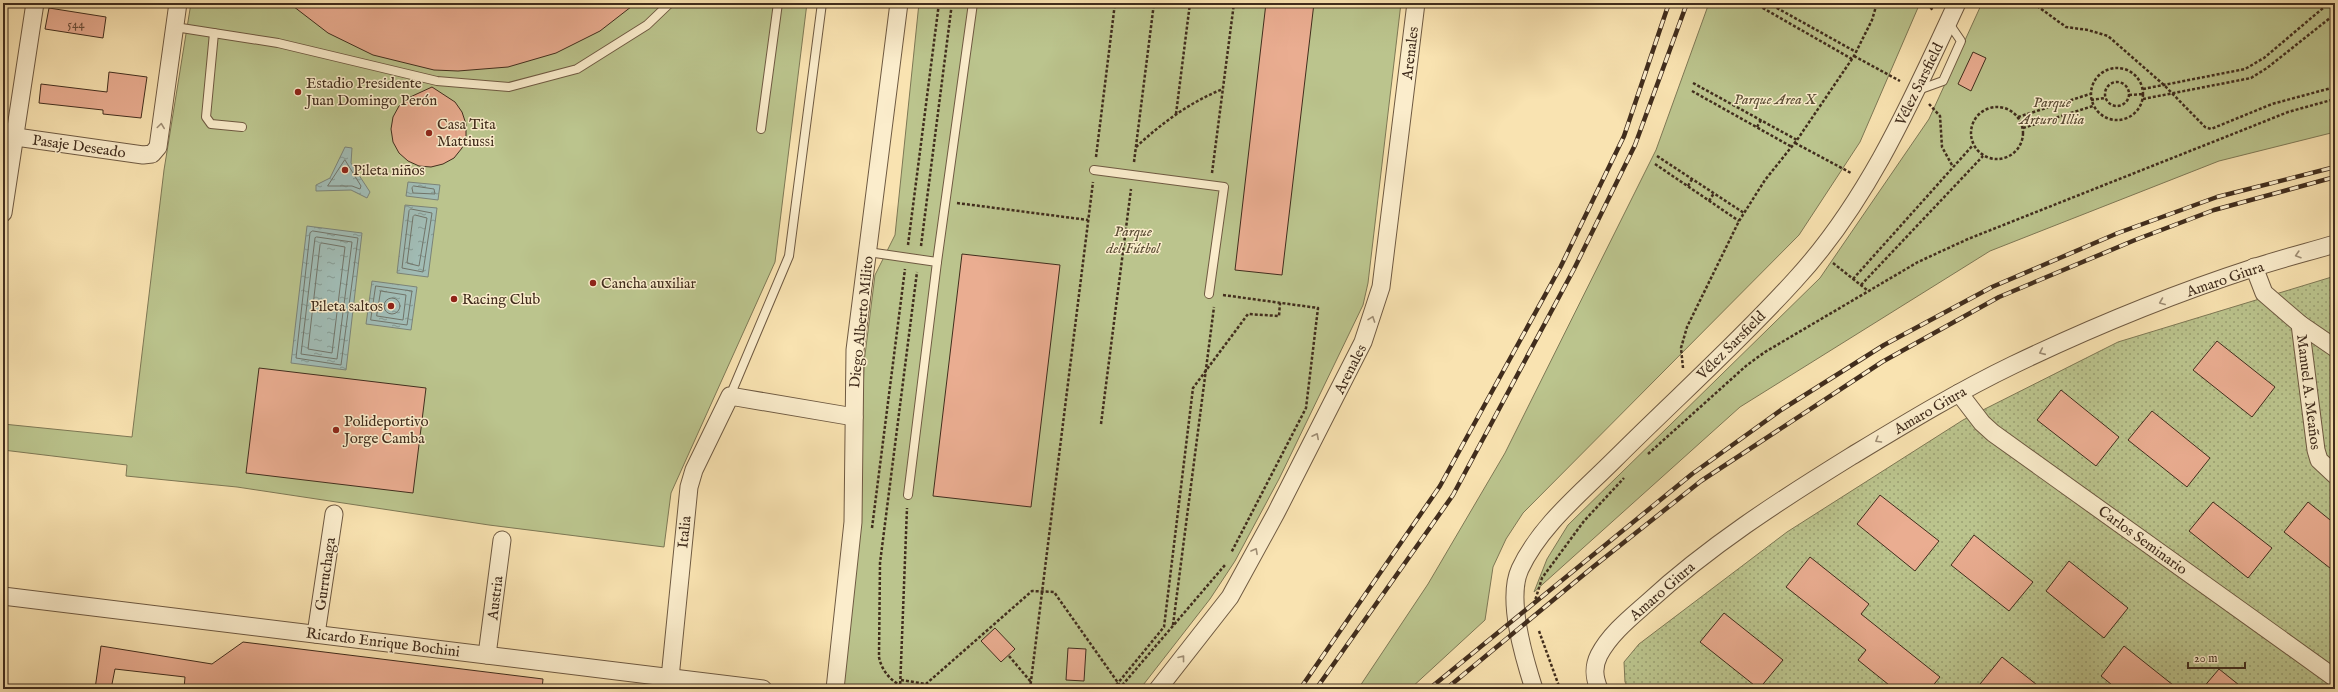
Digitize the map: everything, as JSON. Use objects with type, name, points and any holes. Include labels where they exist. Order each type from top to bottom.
[{"type":"street","points":[[3,213],[16,137],[35,3]]},
{"type":"street","points":[[175,27],[178,3]]},
{"type":"street","name":"Diego Alberto Milito","points":[[835,689],[853,522],[856,350],[899,3]]},
{"type":"street","name":"Arenales","points":[[1158,689],[1230,597],[1276,513],[1360,349],[1374,314],[1381,287],[1416,3]]},
{"type":"street","points":[[1948,22],[1952,3]]},
{"type":"street","name":"Vélez Sarsfield","points":[[1534,689],[1528,672],[1521,637],[1515,592],[1519,572],[1528,553],[1564,509],[1765,311],[1819,252],[1868,182],[1917,90],[1957,3]]},
{"type":"street","name":"Pasaje Deseado","points":[[16,137],[143,155],[152,154],[158,147],[175,27]]},
{"type":"street","name":"Amaro Giura","points":[[1597,684],[1594,668],[1599,655],[1619,628],[1703,555],[1808,484],[1959,393],[2013,365],[2066,341],[2177,296],[2254,268],[2335,244]]},
{"type":"street","points":[[2254,268],[2264,292],[2300,324],[2335,348]]},
{"type":"street","name":"Manuel A. Meaños","points":[[2300,324],[2318,460],[2335,475]]},
{"type":"street","name":"Carlos Seminario","points":[[1959,393],[1982,423],[1993,433],[2335,678]]},
{"type":"street","points":[[730,396],[854,417]]},
{"type":"street","name":"Italia","points":[[670,678],[689,487],[730,396]]},
{"type":"street","name":"Gurruchaga","points":[[316,634],[334,514]]},
{"type":"street","name":"Austria","points":[[487,655],[502,540]]},
{"type":"street","name":"Ricardo Enrique Bochini","points":[[3,596],[763,689]]},
{"type":"street","name":"Vélez Sarsfield","points":[[1528,672],[1538,689]]},
{"type":"lane","points":[[175,27],[278,43],[437,81],[509,86],[577,70],[647,25],[670,3]]},
{"type":"lane","points":[[761,129],[778,3]]},
{"type":"lane","points":[[730,396],[789,256],[822,3]]},
{"type":"lane","points":[[908,495],[937,262],[972,3]]},
{"type":"lane","points":[[214,33],[206,118],[211,124],[242,127]]},
{"type":"lane","points":[[1094,170],[1224,187],[1212,294]]},
{"type":"lane","points":[[868,252],[937,262]]},
{"type":"path","points":[[871,530],[939,3]]},
{"type":"path","points":[[911,689],[900,687],[894,683],[880,665],[880,563],[952,3]]},
{"type":"path","points":[[1030,689],[1115,3]]},
{"type":"path","points":[[1102,424],[1154,3]]},
{"type":"path","points":[[1176,114],[1190,3]]},
{"type":"path","points":[[1210,186],[1234,3]]},
{"type":"path","points":[[1754,3],[1853,58],[1917,90],[1940,116],[1942,147],[1953,168]]},
{"type":"path","points":[[1762,8],[1765,3]]},
{"type":"path","points":[[1768,3],[1856,52]]},
{"type":"path","points":[[1683,371],[1681,362],[1681,348],[1687,327],[1739,221],[1765,180],[1796,142],[1853,58],[1872,20],[1877,3]]},
{"type":"path","points":[[2033,3],[2066,27],[2088,30],[2108,36],[2164,85],[2205,127],[2211,129],[2272,104],[2335,87]]},
{"type":"path","points":[[2143,89],[2244,69],[2253,65],[2329,3]]},
{"type":"path","points":[[2143,99],[2250,78],[2267,68],[2335,14]]},
{"type":"path","points":[[1803,31],[1806,24]]},
{"type":"path","points":[[2124,68],[2133,73],[2140,80],[2144,94],[2140,108],[2134,115],[2126,119],[2107,119],[2093,106],[2090,94],[2092,85],[2097,76],[2105,70],[2124,68]]},
{"type":"path","points":[[2115,82],[2123,84],[2129,95],[2126,103],[2118,107],[2110,105],[2105,98],[2107,86],[2115,82]]},
{"type":"path","points":[[1693,83],[1761,120],[1796,142],[1868,182]]},
{"type":"path","points":[[1136,147],[1176,114],[1200,98],[1223,89]]},
{"type":"path","points":[[1692,91],[1792,147]]},
{"type":"path","points":[[2018,117],[2090,94]]},
{"type":"path","points":[[2129,95],[2144,94]]},
{"type":"path","points":[[2091,100],[2105,98]]},
{"type":"path","points":[[1646,456],[1747,365],[1868,290],[1918,262],[1968,239],[2288,112],[2335,99]]},
{"type":"path","points":[[1725,110],[1729,103]]},
{"type":"path","points":[[2023,128],[2093,106]]},
{"type":"path","points":[[1992,107],[2002,107],[2011,110],[2018,117],[2023,128],[2023,138],[2019,148],[2012,155],[2003,159],[1992,159],[1983,156],[1974,145],[1971,136],[1972,126],[1976,118],[1983,111],[1992,107]]},
{"type":"path","points":[[1757,127],[1761,120]]},
{"type":"path","points":[[1853,279],[1974,145]]},
{"type":"path","points":[[1657,156],[1744,213]]},
{"type":"path","points":[[1861,285],[1983,156]]},
{"type":"path","points":[[1655,164],[1739,221]]},
{"type":"path","points":[[1688,186],[1692,179]]},
{"type":"path","points":[[1709,201],[1714,194]]},
{"type":"path","points":[[945,202],[1088,220]]},
{"type":"path","points":[[1819,252],[1868,290]]},
{"type":"path","points":[[901,680],[926,684],[1032,591],[1042,591],[1054,592],[1120,688],[1225,566],[1306,408],[1318,308],[1212,294],[1204,373],[1173,626]]},
{"type":"path","points":[[1113,689],[1164,627],[1193,388],[1248,314],[1279,316],[1280,303]]},
{"type":"path","points":[[1532,610],[1542,578],[1584,521],[1629,472]]},
{"type":"path","points":[[900,687],[908,495]]},
{"type":"path","points":[[1536,624],[1560,689]]},
{"type":"path","points":[[1009,656],[1031,682]]},
{"type":"green space","name":"Racing Club","points":[[191,3],[807,3],[775,262],[671,493],[664,547],[489,525],[237,487],[126,476],[127,465],[3,450],[3,424],[132,437],[164,170]]},
{"type":"green space","name":"Parque del Fútbol","points":[[919,3],[1401,3],[1368,283],[1363,305],[1279,479],[1235,561],[1210,599],[1140,689],[843,689],[862,434],[864,363],[875,275],[895,235]]},
{"type":"green space","name":"Parque Area X","points":[[1709,3],[1920,3],[1860,142],[1799,235],[1523,513],[1506,539],[1493,567],[1485,620],[1410,689],[1358,689],[1428,584],[1505,453],[1656,150]]},
{"type":"green space","name":"Parque Arturo Illia","points":[[1982,3],[2335,3],[2335,132],[2219,161],[1990,251],[1740,407],[1534,592],[1547,559],[1568,525],[1820,278],[1929,119]]},
{"type":"green space","points":[[2335,276],[2335,689],[1629,689],[1625,682],[1624,662],[1639,644],[1787,532],[1963,420],[2118,342]]},
{"type":"water","name":"Pileta niños","points":[[345,147],[352,148],[351,163],[370,192],[367,198],[351,190],[316,191],[316,185],[330,178]]},
{"type":"water","points":[[408,182],[440,185],[438,200],[406,196]]},
{"type":"water","points":[[405,205],[437,208],[428,277],[397,273]]},
{"type":"water","points":[[307,226],[362,233],[346,370],[291,363]]},
{"type":"water","name":"Pileta saltos","points":[[372,281],[417,287],[411,330],[366,324]]},
{"type":"building","points":[[289,3],[636,3],[600,31],[556,53],[508,67],[458,71],[434,70],[373,55],[328,33]]},
{"type":"building","points":[[1266,3],[1314,3],[1282,275],[1235,270]]},
{"type":"building","points":[[49,8],[106,17],[103,38],[45,29]]},
{"type":"building","points":[[1973,52],[1986,58],[1971,91],[1958,84]]},
{"type":"building","points":[[109,72],[147,77],[141,118],[103,114],[103,110],[39,103],[41,84],[107,92]]},
{"type":"building","name":"Casa Tita Mattiussi","points":[[432,87],[455,102],[462,112],[466,124],[466,136],[462,148],[454,158],[443,164],[431,167],[419,166],[408,161],[399,153],[393,142],[391,129],[393,117],[399,106],[408,98]]},
{"type":"building","points":[[962,254],[1060,265],[1031,507],[933,496]]},
{"type":"building","points":[[2217,341],[2275,387],[2252,417],[2193,370]]},
{"type":"building","name":"Polideportivo Jorge Camba","points":[[259,368],[426,388],[413,493],[246,473]]},
{"type":"building","points":[[2061,390],[2119,437],[2096,466],[2037,420]]},
{"type":"building","points":[[2152,411],[2210,458],[2187,487],[2128,440]]},
{"type":"building","points":[[1880,495],[1939,541],[1915,571],[1857,524]]},
{"type":"building","points":[[2213,502],[2272,548],[2248,578],[2189,531]]},
{"type":"building","points":[[2308,502],[2335,524],[2335,572],[2284,532]]},
{"type":"building","points":[[1974,535],[2033,582],[2009,611],[1951,565]]},
{"type":"building","points":[[1810,557],[1869,604],[1861,614],[1940,677],[1930,689],[1894,689],[1858,660],[1866,650],[1786,587]]},
{"type":"building","points":[[2069,561],[2128,608],[2104,638],[2046,591]]},
{"type":"building","points":[[1724,613],[1783,660],[1759,689],[1700,642]]},
{"type":"building","points":[[995,628],[1015,649],[1001,662],[981,641]]},
{"type":"building","points":[[243,642],[543,679],[542,689],[184,689],[185,677],[115,669],[111,689],[95,689],[101,646],[212,664]]},
{"type":"building","points":[[2124,646],[2178,689],[2117,689],[2101,676]]},
{"type":"building","points":[[1068,648],[1086,649],[1084,681],[1066,680]]},
{"type":"building","points":[[2002,657],[2042,689],[1976,689]]},
{"type":"building","points":[[2219,669],[2244,689],[2202,689]]},
{"type":"railway","points":[[1300,689],[1440,486],[1561,266],[1624,136],[1669,3]]},
{"type":"railway","points":[[1316,689],[1453,495],[1574,269],[1635,145],[1687,3]]},
{"type":"railway","points":[[1429,689],[1692,474],[1781,410],[1884,345],[1992,287],[2118,233],[2217,197],[2335,167]]},
{"type":"railway","points":[[1446,689],[1593,567],[1701,481],[1882,362],[1999,297],[2135,240],[2214,210],[2335,177]]},
{"type":"place","name":"Estadio Presidente Juan Domingo Perón","points":[[298,92]]},
{"type":"place","name":"Casa Tita Mattiussi","points":[[429,133]]},
{"type":"place","name":"Pileta niños","points":[[345,170]]},
{"type":"place","name":"Cancha auxiliar","points":[[593,283]]},
{"type":"place","name":"Racing Club","points":[[454,299]]},
{"type":"place","name":"Pileta saltos","points":[[391,306]]},
{"type":"place","name":"Polideportivo Jorge Camba","points":[[336,430]]}]
